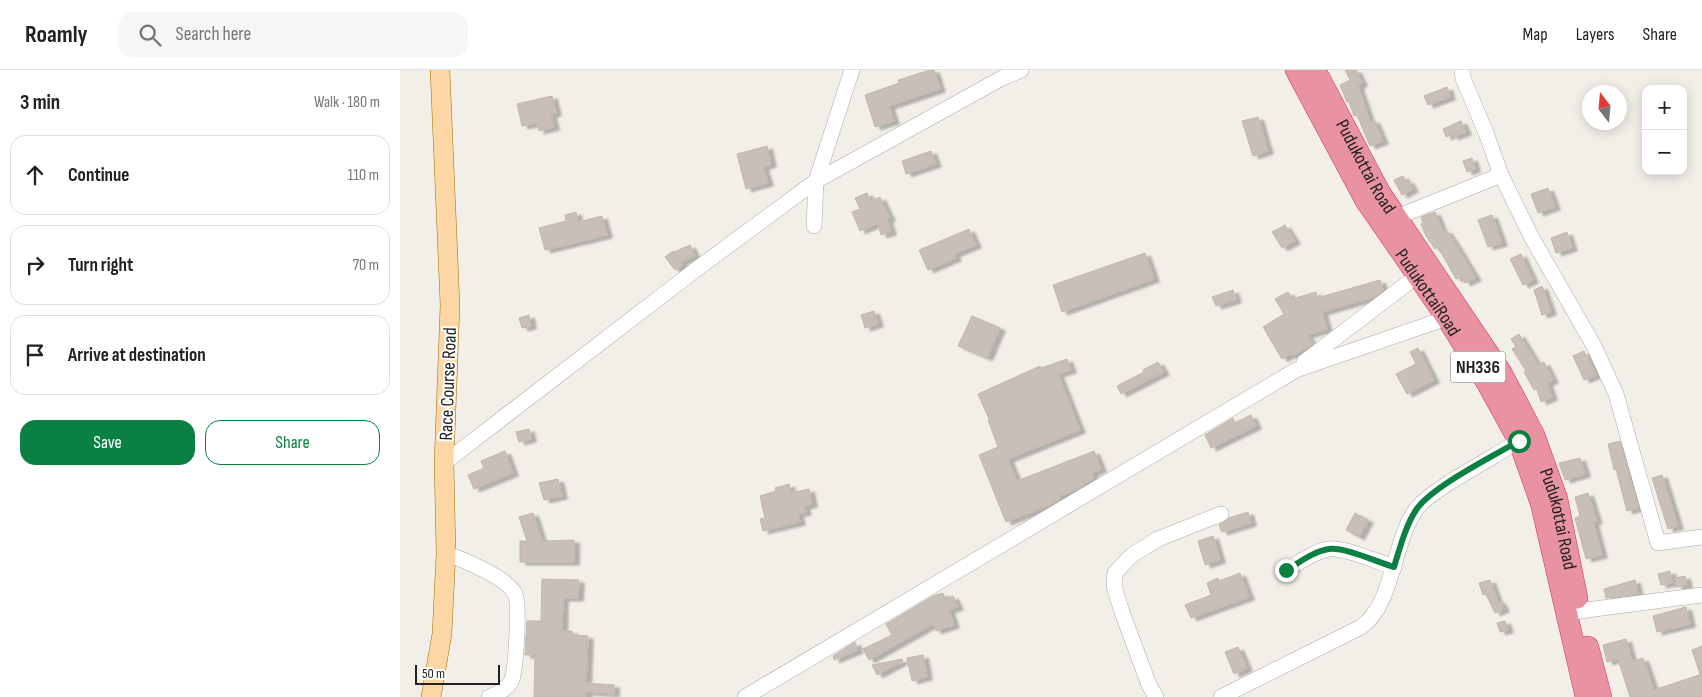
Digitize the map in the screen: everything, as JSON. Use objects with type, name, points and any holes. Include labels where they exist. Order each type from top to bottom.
[{"type":"highway","name":"PudukottaiRoad","points":[[1296,70],[1366,201],[1447,318],[1488,383],[1519,441],[1541,503],[1573,613],[1586,697]]},
{"type":"highway","name":"Pudukottai Road","points":[[1315,70],[1380,193],[1502,374],[1534,435],[1556,499],[1573,613],[1601,697]]},
{"type":"main road","name":"Race Course Road","points":[[431,697],[442,634],[446,552],[444,462],[450,305],[440,70]]},
{"type":"street","points":[[814,226],[816,181],[852,70]]},
{"type":"street","points":[[444,462],[698,268],[816,181],[1002,78],[1021,70]]},
{"type":"street","points":[[1462,70],[1463,78],[1501,175],[1532,238],[1594,346],[1616,394],[1658,543],[1702,537]]},
{"type":"street","points":[[1396,217],[1501,175]]},
{"type":"street","points":[[744,697],[1296,370],[1417,276]]},
{"type":"street","points":[[1296,370],[1447,318]]},
{"type":"street","points":[[1220,697],[1369,622],[1379,605],[1394,567],[1404,534],[1417,509],[1432,494],[1519,441]]},
{"type":"street","points":[[1156,697],[1149,685],[1122,612],[1114,586],[1116,573],[1132,555],[1158,539],[1221,514]]},
{"type":"street","points":[[1286,570],[1328,549],[1339,549],[1394,567]]},
{"type":"street","points":[[446,552],[485,570],[508,585],[515,593],[518,607],[514,671],[510,682],[500,692],[489,697]]},
{"type":"street","points":[[1573,613],[1702,594]]},
{"type":"building","points":[[934,70],[940,89],[889,106],[894,121],[875,127],[865,95],[899,83],[898,80]]},
{"type":"building","points":[[1345,70],[1356,70],[1362,83],[1358,86],[1370,121],[1374,120],[1383,141],[1370,146],[1357,115],[1354,116],[1340,85],[1350,80]]},
{"type":"building","points":[[1447,87],[1450,97],[1428,105],[1424,96]]},
{"type":"building","points":[[552,96],[556,113],[551,114],[554,127],[539,131],[537,123],[522,126],[517,104]]},
{"type":"building","points":[[1258,117],[1268,151],[1253,156],[1242,121]]},
{"type":"building","points":[[1461,121],[1466,132],[1453,137],[1452,134],[1446,137],[1443,129]]},
{"type":"building","points":[[767,146],[771,164],[763,167],[768,183],[746,189],[737,154]]},
{"type":"building","points":[[931,151],[936,164],[906,174],[902,161]]},
{"type":"building","points":[[1472,158],[1475,169],[1467,172],[1463,161]]},
{"type":"building","points":[[1403,176],[1406,182],[1408,180],[1413,189],[1402,195],[1394,180]]},
{"type":"building","points":[[1548,188],[1555,207],[1538,213],[1531,194]]},
{"type":"building","points":[[867,193],[871,201],[880,197],[890,218],[887,219],[891,232],[881,235],[878,223],[860,231],[852,212],[860,209],[855,198]]},
{"type":"building","points":[[576,212],[578,222],[602,216],[607,235],[545,250],[539,228],[566,221],[565,215]]},
{"type":"building","points":[[1435,212],[1443,232],[1446,230],[1476,278],[1465,283],[1462,277],[1456,279],[1437,247],[1435,249],[1426,236],[1421,224],[1423,223],[1421,217]]},
{"type":"building","points":[[1492,215],[1502,243],[1488,247],[1478,220]]},
{"type":"building","points":[[1285,225],[1295,241],[1282,248],[1272,232]]},
{"type":"building","points":[[969,229],[976,245],[954,254],[956,258],[928,270],[919,250]]},
{"type":"building","points":[[1567,232],[1572,248],[1556,253],[1551,238]]},
{"type":"building","points":[[690,245],[695,256],[681,262],[683,265],[675,270],[665,257],[673,251]]},
{"type":"building","points":[[1145,253],[1154,279],[1062,312],[1053,285]]},
{"type":"building","points":[[1521,254],[1533,280],[1523,285],[1510,259]]},
{"type":"building","points":[[1380,280],[1383,290],[1374,297],[1322,312],[1327,329],[1307,335],[1313,344],[1292,356],[1291,354],[1282,359],[1263,327],[1284,314],[1275,299],[1288,292],[1292,299],[1316,292],[1317,298]]},
{"type":"building","points":[[1542,286],[1551,312],[1542,315],[1534,290]]},
{"type":"building","points":[[1233,290],[1236,300],[1216,306],[1212,297]]},
{"type":"building","points":[[874,311],[878,324],[865,328],[861,315]]},
{"type":"building","points":[[529,315],[531,326],[522,328],[519,318]]},
{"type":"building","points":[[972,316],[1000,328],[987,358],[958,346]]},
{"type":"building","points":[[1519,334],[1538,365],[1544,362],[1553,380],[1547,383],[1552,397],[1541,402],[1537,389],[1534,390],[1524,372],[1526,371],[1512,349],[1516,347],[1511,339]]},
{"type":"building","points":[[1418,348],[1434,380],[1407,394],[1396,374],[1416,364],[1410,352]]},
{"type":"building","points":[[1584,351],[1596,375],[1584,380],[1573,356]]},
{"type":"building","points":[[1067,359],[1071,370],[1058,374],[1080,430],[1008,459],[1017,481],[1094,451],[1101,469],[1092,473],[1094,479],[1084,483],[1080,488],[1059,496],[1060,499],[1050,505],[1006,522],[979,455],[998,447],[978,394],[1040,366],[1041,368]]},
{"type":"building","points":[[1158,362],[1164,372],[1121,394],[1117,386],[1144,372],[1143,370]]},
{"type":"building","points":[[1251,415],[1256,426],[1211,448],[1205,435],[1233,418],[1235,423]]},
{"type":"building","points":[[529,429],[531,439],[519,442],[516,432]]},
{"type":"building","points":[[1620,441],[1638,508],[1627,511],[1608,444]]},
{"type":"building","points":[[505,451],[513,473],[474,489],[468,475],[484,468],[481,461]]},
{"type":"building","points":[[1580,458],[1585,474],[1565,480],[1559,463]]},
{"type":"building","points":[[1662,475],[1678,526],[1668,529],[1652,478]]},
{"type":"building","points":[[558,479],[562,496],[544,500],[539,483]]},
{"type":"building","points":[[789,484],[791,493],[809,489],[812,504],[804,506],[806,512],[798,514],[800,522],[763,531],[760,519],[765,518],[760,496],[776,491],[775,488]]},
{"type":"building","points":[[1588,493],[1597,521],[1593,522],[1602,555],[1586,559],[1575,518],[1580,516],[1575,497]]},
{"type":"building","points":[[1248,512],[1251,523],[1222,532],[1219,525],[1229,518]]},
{"type":"building","points":[[533,513],[542,541],[574,540],[574,562],[520,562],[520,541],[527,541],[519,517]]},
{"type":"building","points":[[1355,513],[1368,520],[1359,537],[1346,530]]},
{"type":"building","points":[[1213,536],[1220,560],[1205,565],[1198,541]]},
{"type":"building","points":[[1670,571],[1672,583],[1661,585],[1658,574]]},
{"type":"building","points":[[1240,573],[1249,597],[1191,618],[1185,605],[1211,595],[1207,583],[1218,578],[1219,581]]},
{"type":"building","points":[[1685,576],[1687,585],[1677,587],[1675,578]]},
{"type":"building","points":[[542,579],[579,580],[578,598],[563,598],[562,631],[572,631],[572,635],[588,636],[586,683],[614,685],[614,694],[586,692],[586,697],[534,697],[535,655],[525,655],[527,621],[541,621]]},
{"type":"building","points":[[1490,580],[1498,602],[1500,601],[1504,609],[1495,613],[1486,594],[1483,595],[1479,583]]},
{"type":"building","points":[[1635,580],[1638,594],[1606,598],[1604,589]]},
{"type":"building","points":[[943,593],[945,599],[953,596],[958,607],[949,610],[954,625],[936,631],[933,624],[869,660],[863,649],[892,635],[886,624],[933,596]]},
{"type":"building","points":[[1686,607],[1690,624],[1657,632],[1653,616]]},
{"type":"building","points":[[1505,621],[1508,630],[1500,632],[1497,623]]},
{"type":"building","points":[[1626,639],[1632,661],[1643,658],[1654,690],[1702,674],[1702,697],[1630,697],[1618,659],[1607,662],[1603,645]]},
{"type":"building","points":[[855,642],[858,650],[834,660],[833,656]]},
{"type":"building","points":[[1702,646],[1702,674],[1700,674],[1692,650]]},
{"type":"building","points":[[1238,647],[1247,668],[1234,674],[1225,652]]},
{"type":"building","points":[[923,655],[927,677],[912,681],[907,658]]},
{"type":"building","points":[[902,659],[903,661],[877,675],[872,665]]},
{"type":"route","points":[[1286,570],[1328,549],[1339,549],[1394,567],[1404,534],[1417,509],[1432,494],[1519,441]]}]
